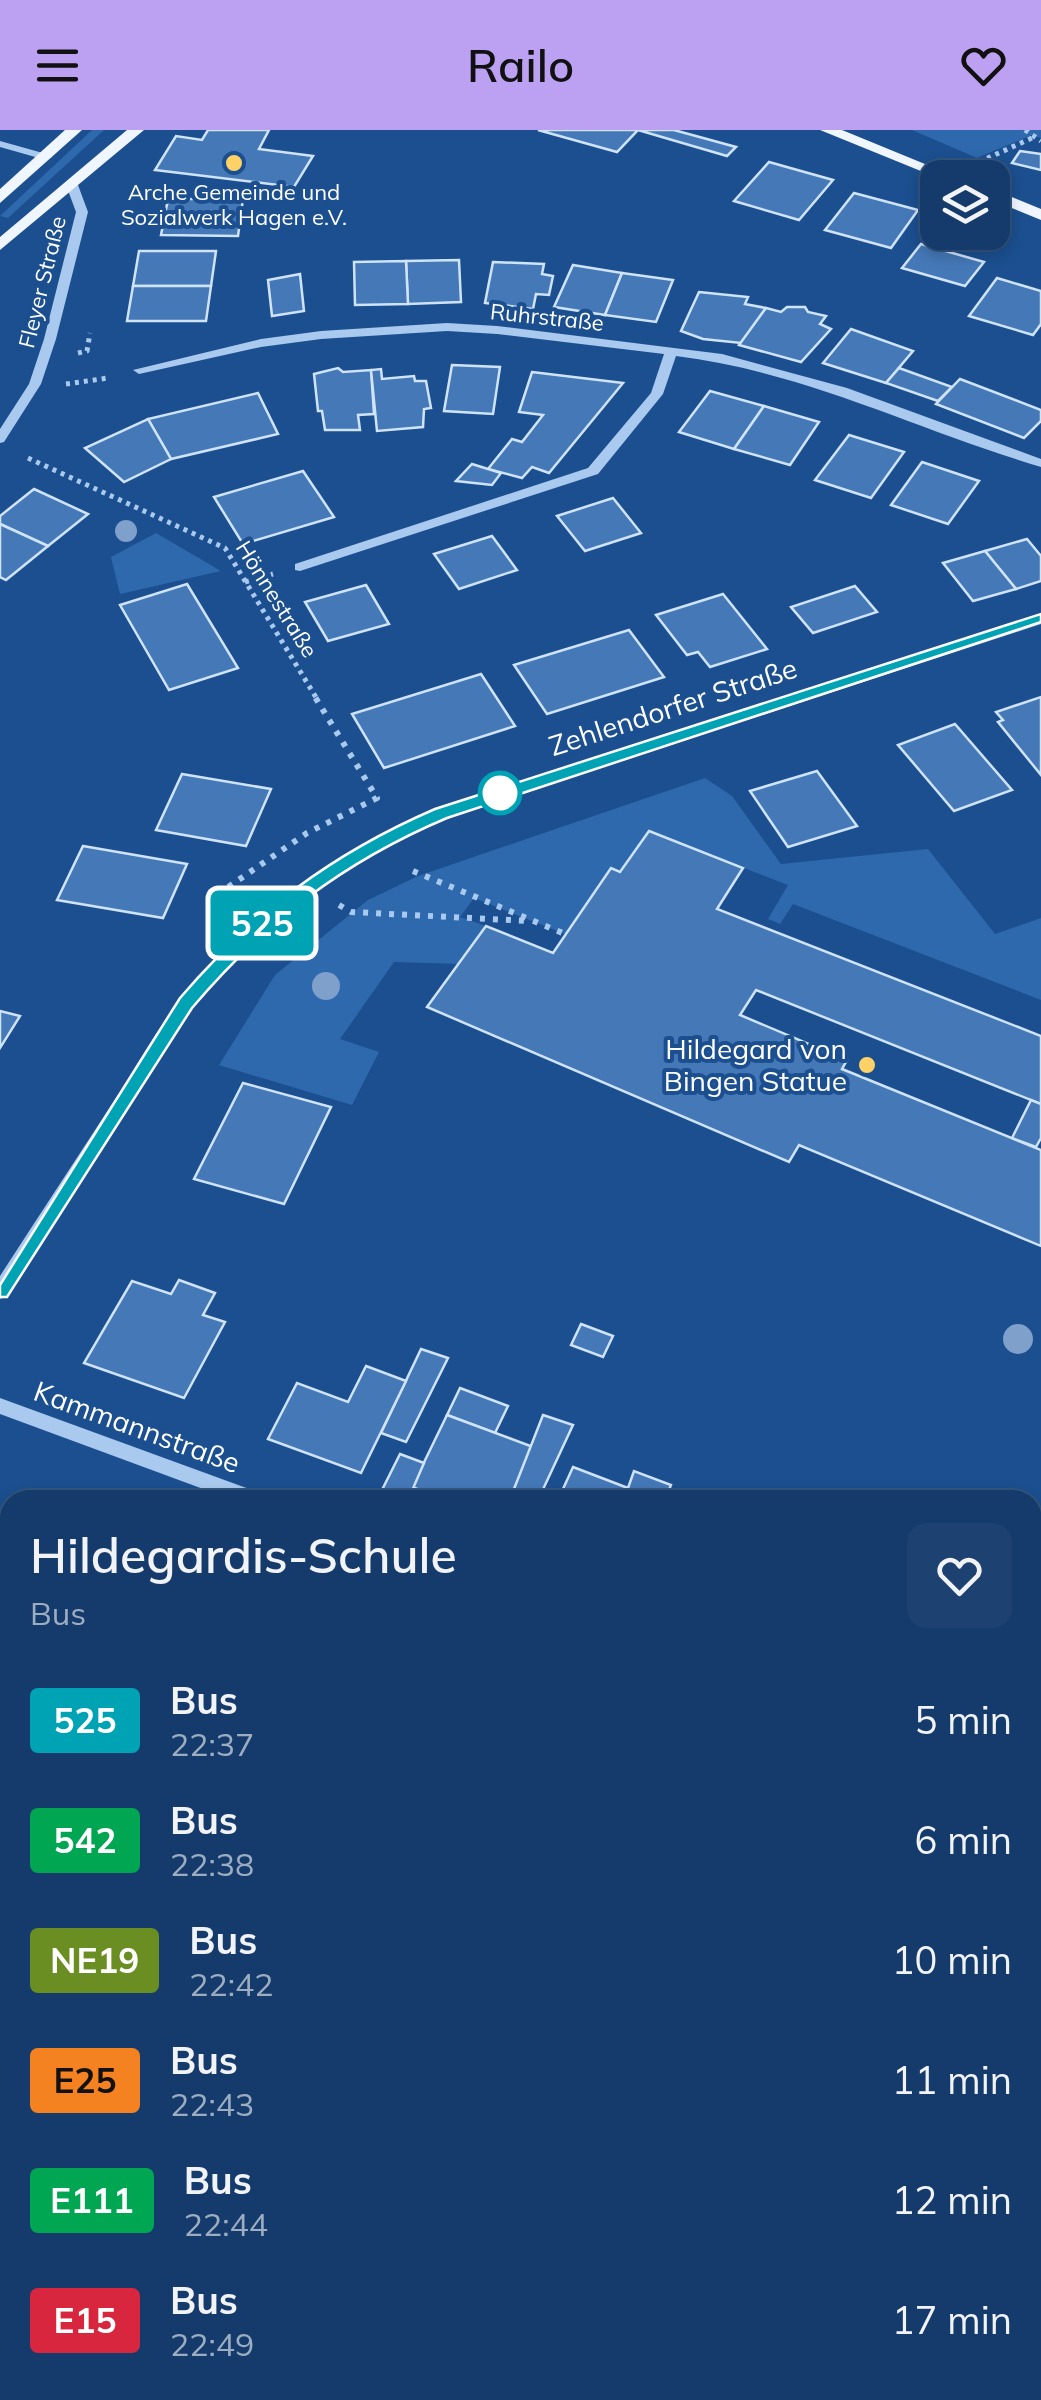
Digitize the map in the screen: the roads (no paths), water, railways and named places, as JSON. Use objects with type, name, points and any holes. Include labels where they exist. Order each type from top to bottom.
[{"type":"main road","points":[[0,198],[74,130]]},
{"type":"main road","points":[[0,245],[136,130]]},
{"type":"main road","points":[[828,130],[920,166]]},
{"type":"main road","points":[[1010,202],[1041,215]]},
{"type":"street","points":[[0,144],[46,156]]},
{"type":"street","name":"Fleyer Straße","points":[[0,439],[35,384],[82,212],[72,186]]},
{"type":"street","name":"Ruhrstraße","points":[[139,370],[321,335],[446,328],[562,337],[722,358],[814,382],[1041,463]]},
{"type":"street","name":"Hönnestraße","points":[[300,566],[592,471],[657,394],[670,354]]},
{"type":"street","name":"Zehlendorfer Straße","points":[[0,1291],[186,1003],[223,960],[286,902],[316,881],[400,831],[441,814],[1041,619]]},
{"type":"street","name":"Kammannstraße","points":[[0,1406],[229,1490]]},
{"type":"place","name":"Arche Gemeinde und Sozialwerk Hagen e.V.","points":[[234,163]]},
{"type":"place","name":"Hildegard von Bingen Statue","points":[[867,1065]]}]
